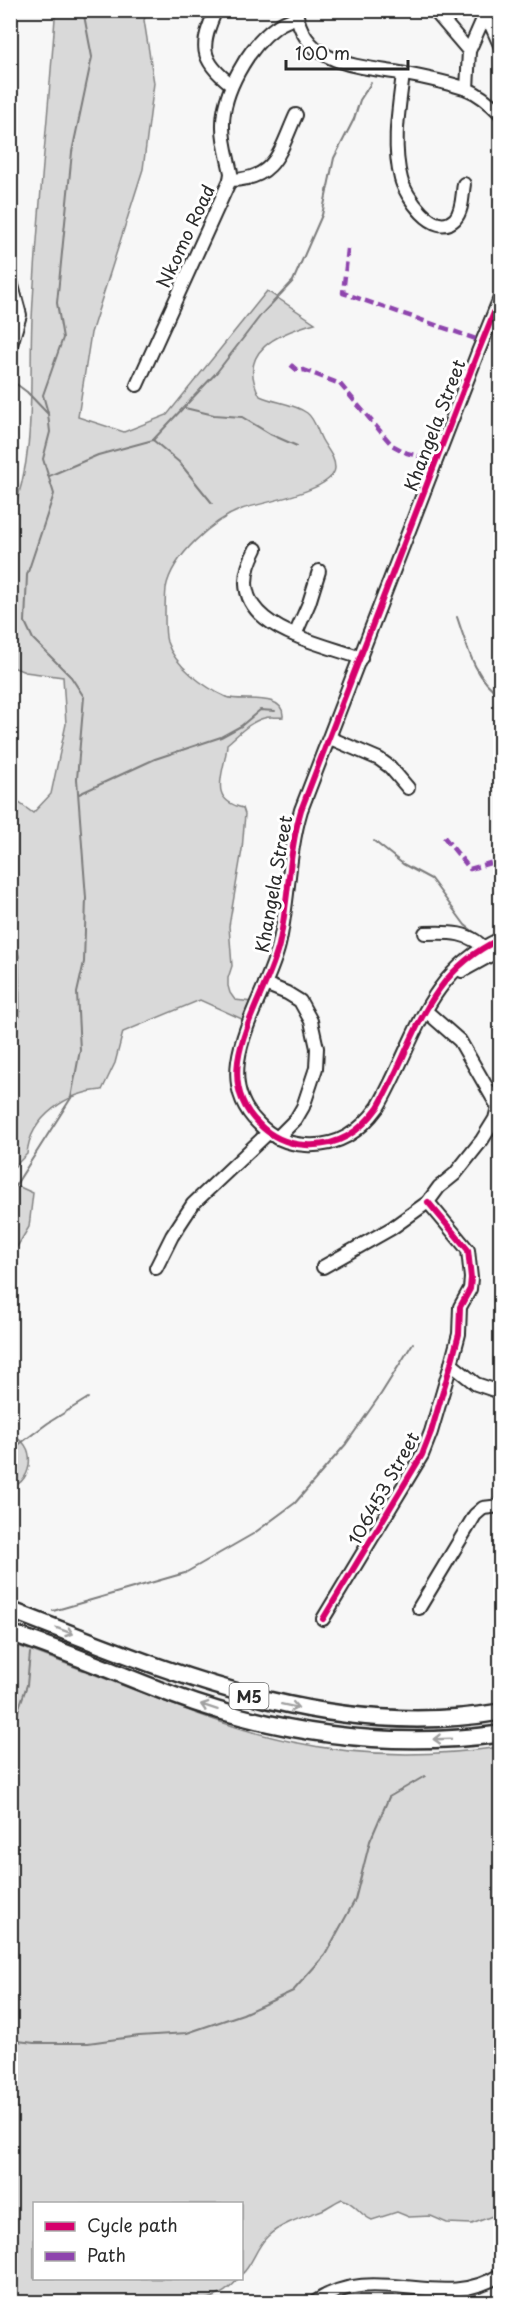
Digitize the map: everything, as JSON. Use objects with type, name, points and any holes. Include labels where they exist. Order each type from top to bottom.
[{"type":"main road","name":"M5","points":[[10,1610],[189,1678],[302,1709],[354,1716],[408,1719],[501,1712]]},
{"type":"main road","name":"M5","points":[[10,1633],[91,1661],[173,1695],[227,1713],[289,1728],[344,1737],[389,1740],[450,1739],[501,1734]]},
{"type":"street","points":[[216,10],[206,35],[205,51],[210,65],[231,84]]},
{"type":"street","points":[[434,10],[469,51]]},
{"type":"street","points":[[297,14],[311,44],[325,56],[347,64],[467,89],[501,113]]},
{"type":"street","name":"Nkomo Road","points":[[137,385],[230,180],[231,173],[223,129],[231,84],[252,53],[271,31],[297,14]]},
{"type":"street","points":[[467,89],[469,51],[484,15],[494,28],[501,45]]},
{"type":"street","points":[[403,74],[397,132],[399,169],[410,201],[433,222],[446,224],[458,214],[464,184]]},
{"type":"street","points":[[230,180],[252,178],[266,171],[274,163],[296,115]]},
{"type":"street","points":[[10,278],[20,315],[10,348]]},
{"type":"street","name":"Khangela Street","points":[[273,1135],[250,1116],[238,1086],[237,1070],[244,1035],[275,959],[281,933],[296,827],[478,352],[501,298]]},
{"type":"street","points":[[256,549],[247,574],[249,594],[263,619],[295,635],[361,658]]},
{"type":"street","points":[[295,635],[319,572]]},
{"type":"street","points":[[330,738],[379,759],[390,767],[408,788]]},
{"type":"street","points":[[425,933],[459,934],[476,940],[491,951]]},
{"type":"street","points":[[273,1135],[300,1145],[327,1145],[340,1141],[361,1128],[371,1118],[385,1095],[437,992],[459,964],[491,951],[501,939]]},
{"type":"street","points":[[156,1268],[177,1228],[193,1204],[273,1135],[296,1119],[303,1107],[316,1068],[317,1048],[311,1021],[300,1001],[265,984]]},
{"type":"street","points":[[323,1267],[392,1228],[428,1202],[439,1187],[455,1174],[482,1140],[495,1119],[498,1107],[460,1041],[426,1011]]},
{"type":"street","name":"106453 Street","points":[[323,1619],[422,1455],[431,1432],[459,1334],[460,1307],[470,1289],[470,1258],[464,1244],[428,1202]]},
{"type":"street","points":[[451,1364],[476,1384],[501,1392]]},
{"type":"street","points":[[419,1608],[475,1515],[483,1508],[501,1506]]},
{"type":"street","points":[[315,2302],[339,2290],[362,2286],[450,2293],[466,2291],[481,2287],[501,2275]]},
{"type":"shaded area","points":[[54,11],[148,11],[144,20],[154,83],[143,169],[91,333],[78,417],[124,432],[167,415],[267,291],[315,323],[275,339],[257,356],[253,367],[254,380],[260,396],[296,407],[307,413],[332,457],[335,468],[331,476],[323,483],[310,489],[242,509],[219,521],[185,552],[176,564],[166,588],[167,642],[183,667],[200,682],[226,697],[270,701],[282,709],[283,717],[269,717],[253,722],[227,744],[220,783],[224,798],[231,804],[243,808],[245,814],[242,850],[229,926],[232,966],[228,978],[230,993],[235,1000],[252,1002],[244,1020],[200,1000],[123,1032],[115,1063],[102,1090],[76,1096],[53,1109],[35,1129],[27,1154],[11,1170],[11,1034],[20,1015],[19,956],[10,921],[11,797],[33,813],[51,794],[66,724],[63,677],[25,672],[10,666],[11,517],[25,468],[28,444],[34,281]]},
{"type":"shaded area","points":[[11,1183],[33,1193],[29,1227],[11,1257]]},
{"type":"shaded area","points":[[11,1437],[25,1445],[29,1461],[24,1478],[19,1484],[11,1487]]},
{"type":"shaded area","points":[[10,1643],[203,1716],[293,1742],[344,1751],[396,1754],[448,1753],[500,1747],[500,2178],[494,2189],[500,2198],[500,2213],[472,2224],[447,2223],[431,2216],[409,2217],[397,2212],[372,2220],[351,2203],[342,2199],[273,2232],[264,2240],[243,2273],[243,2202],[33,2202],[33,2280],[237,2280],[219,2295],[194,2302],[11,2302]]},
{"type":"waterway","points":[[48,413],[43,395],[63,338],[57,303],[72,152],[92,57],[83,10]]},
{"type":"waterway","points":[[49,476],[98,455],[153,440],[217,372],[261,315],[293,281],[322,215],[334,158],[354,119],[360,100],[371,83]]},
{"type":"waterway","points":[[10,1194],[71,1098],[80,1050],[77,993],[84,962],[86,898],[77,779],[84,697],[71,677],[33,639],[25,622],[27,575],[54,494],[43,459],[50,432],[48,414],[15,383]]},
{"type":"waterway","points":[[185,408],[214,415],[242,417],[270,434],[297,446]]},
{"type":"waterway","points":[[153,440],[179,462],[212,503]]},
{"type":"waterway","points":[[457,617],[468,650],[478,670],[491,688],[500,695]]},
{"type":"waterway","points":[[79,794],[155,759],[221,737],[241,726],[260,710],[275,711]]},
{"type":"waterway","points":[[374,841],[403,864],[431,879],[465,925],[484,940]]},
{"type":"waterway","points":[[495,963],[500,981]]},
{"type":"waterway","points":[[53,1611],[185,1573],[253,1534],[295,1503],[346,1444],[413,1343]]},
{"type":"waterway","points":[[10,1451],[48,1423],[88,1398]]},
{"type":"waterway","points":[[10,1733],[27,1685],[30,1653]]},
{"type":"waterway","points":[[10,2040],[34,2043],[88,2043],[139,2036],[187,2033],[243,2014],[293,1991],[325,1955],[355,1900],[370,1841],[389,1797],[425,1776]]},
{"type":"marked path","points":[[348,249],[343,293],[482,341]]},
{"type":"marked path","points":[[291,365],[298,371],[304,370],[340,384],[392,445],[407,453],[436,461]]},
{"type":"marked path","points":[[444,837],[470,869],[500,860]]},
{"type":"cycle path","points":[[500,298],[301,810],[293,843],[279,945],[244,1036],[238,1059],[238,1081],[243,1103],[263,1128],[286,1141],[318,1145],[338,1140],[356,1131],[378,1107],[425,1011],[438,990],[475,954],[500,939]]},
{"type":"cycle path","points":[[323,1619],[422,1455],[431,1432],[459,1334],[460,1307],[470,1289],[468,1250],[428,1202]]}]
